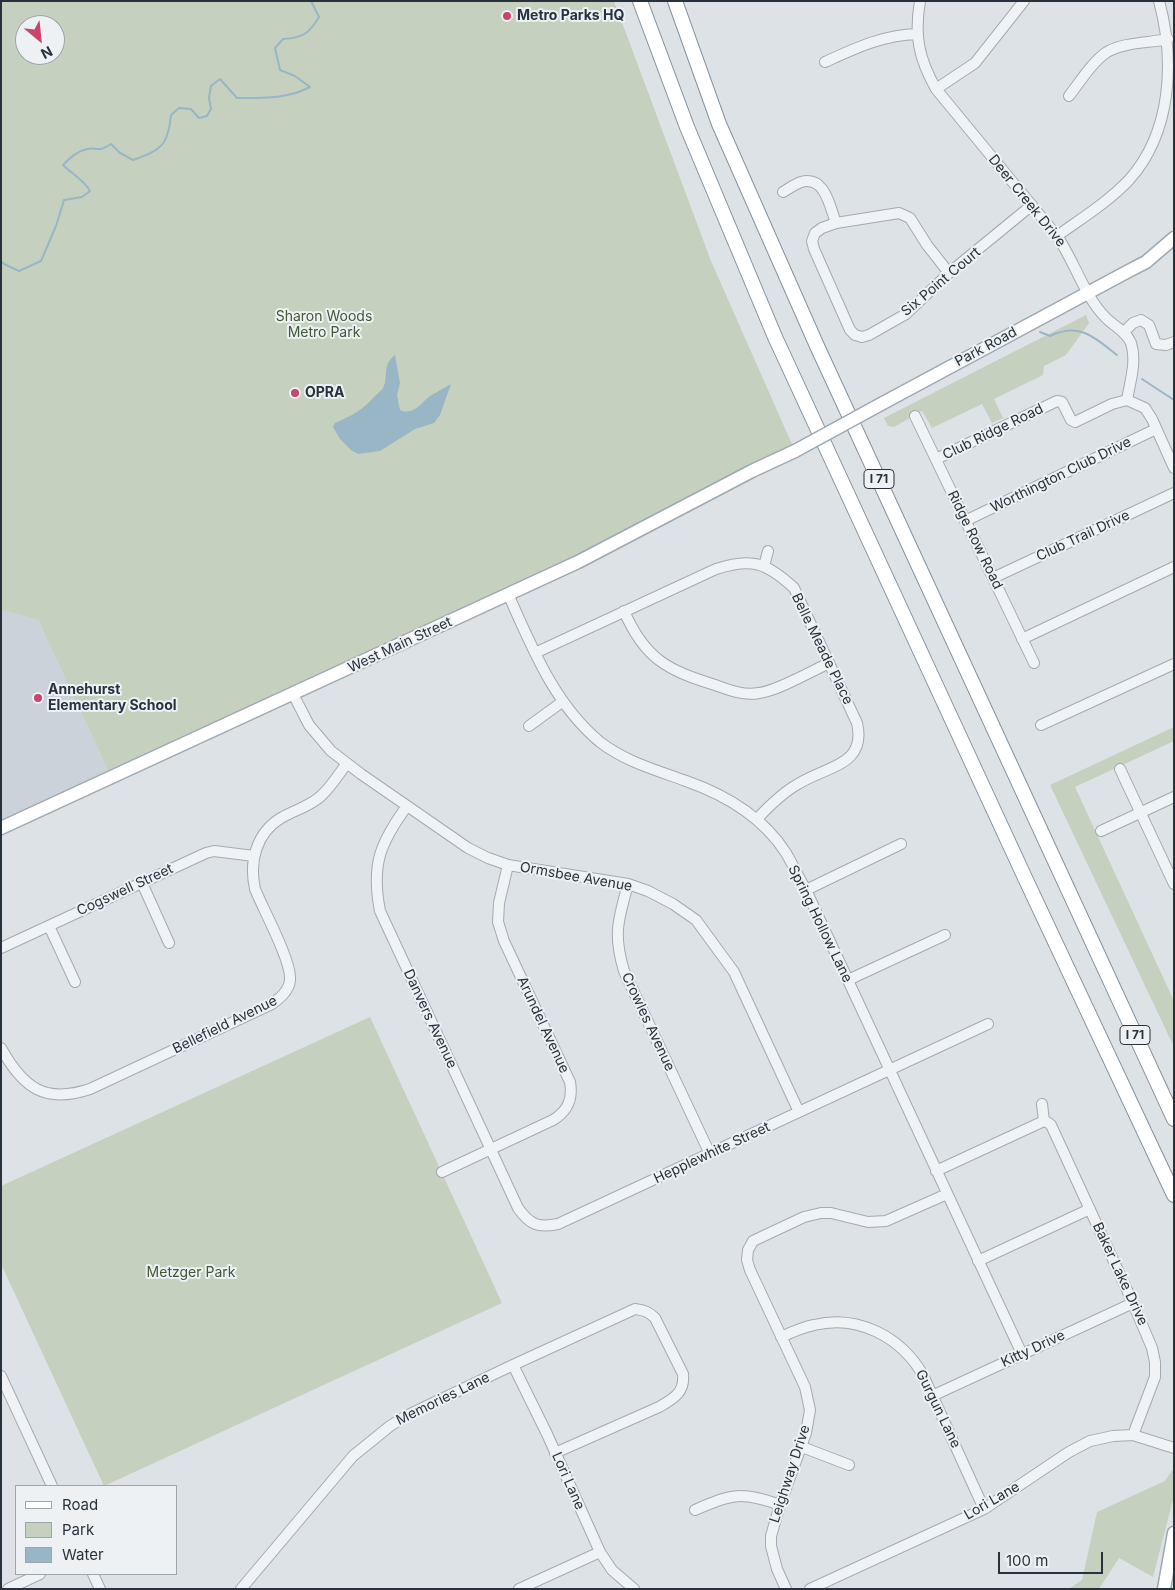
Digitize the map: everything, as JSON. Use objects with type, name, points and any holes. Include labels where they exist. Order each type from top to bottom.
[{"type":"highway","name":"I 71","points":[[640,1],[687,127],[775,337],[1174,1195]]},
{"type":"highway","name":"I 71","points":[[675,1],[719,124],[813,337],[1174,1119]]},
{"type":"main road","name":"Park Road","points":[[795,451],[1146,262],[1174,238]]},
{"type":"main road","name":"West Main Street","points":[[1,828],[578,562],[744,475],[795,451]]},
{"type":"main road","points":[[1164,1589],[1174,1533]]},
{"type":"street","name":"Deer Creek Drive","points":[[920,1],[917,34],[922,63],[936,90],[1057,236],[1066,248],[1095,304],[1107,319],[1124,332],[1130,343],[1134,358],[1127,400]]},
{"type":"street","points":[[936,90],[975,63],[1024,1]]},
{"type":"street","points":[[1057,236],[1116,193],[1146,159],[1157,135],[1166,110],[1170,84],[1168,40],[1159,1]]},
{"type":"street","points":[[825,62],[864,44],[884,38],[917,34]]},
{"type":"street","points":[[1069,96],[1096,62],[1107,52],[1120,47],[1168,40]]},
{"type":"street","points":[[783,192],[802,182],[813,182],[822,188],[828,197],[836,223],[899,213],[910,218],[927,245],[949,273]]},
{"type":"street","name":"Six Point Court","points":[[836,223],[822,228],[815,233],[812,241],[850,330],[855,335],[862,337],[906,314],[949,273],[1032,205]]},
{"type":"street","points":[[1124,332],[1133,323],[1141,320],[1149,325],[1156,344],[1161,346],[1174,342]]},
{"type":"street","points":[[1127,400],[1145,408],[1174,468]]},
{"type":"street","name":"Club Ridge Road","points":[[936,459],[1057,402],[1062,402],[1071,420],[1075,422],[1112,404],[1127,400]]},
{"type":"street","name":"Ridge Row Road","points":[[915,416],[1034,664]]},
{"type":"street","name":"Worthington Club Drive","points":[[966,520],[1156,429]]},
{"type":"street","name":"Club Trail Drive","points":[[993,578],[1174,493]]},
{"type":"street","points":[[764,566],[768,551]]},
{"type":"street","name":"Belle Meade Place","points":[[535,653],[716,569],[733,564],[747,563],[764,566],[777,572],[794,588],[858,723],[860,736],[857,748],[849,759],[799,783],[776,798],[757,819]]},
{"type":"street","points":[[1022,639],[1174,567]]},
{"type":"street","name":"Spring Hollow Lane","points":[[508,594],[535,653],[562,702],[594,736],[618,754],[638,764],[688,781],[726,797],[757,819],[785,852],[806,890],[1022,1354]]},
{"type":"street","points":[[624,611],[640,640],[666,666],[681,674],[736,692],[760,693],[829,663]]},
{"type":"street","points":[[1041,725],[1174,664]]},
{"type":"street","name":"Ormsbee Avenue","points":[[293,694],[309,725],[331,751],[468,848],[508,865],[628,884],[657,895],[674,904],[696,920],[734,972],[799,1112]]},
{"type":"street","points":[[528,726],[562,702]]},
{"type":"street","name":"Bellefield Avenue","points":[[1,1048],[18,1076],[27,1084],[43,1092],[57,1095],[75,1094],[90,1090],[263,1008],[284,995],[291,981],[290,966],[254,889],[252,877],[254,856],[257,845],[271,826],[281,818],[320,797],[347,763]]},
{"type":"street","points":[[1120,769],[1174,884]]},
{"type":"street","points":[[1101,831],[1174,797]]},
{"type":"street","name":"Danvers Avenue","points":[[407,806],[390,830],[379,858],[376,882],[380,911],[518,1208],[534,1224]]},
{"type":"street","points":[[806,890],[901,844]]},
{"type":"street","name":"Cogswell Street","points":[[1,948],[188,860],[214,851],[254,856]]},
{"type":"street","name":"Arundel Avenue","points":[[442,1172],[560,1116],[569,1104],[571,1097],[570,1082],[504,941],[498,922],[499,903],[508,865]]},
{"type":"street","points":[[142,883],[169,943]]},
{"type":"street","name":"Crowles Avenue","points":[[628,884],[617,930],[618,950],[624,972],[710,1154]]},
{"type":"street","points":[[49,926],[76,982]]},
{"type":"street","points":[[848,980],[945,935]]},
{"type":"street","name":"Hepplewhite Street","points":[[534,1224],[546,1226],[558,1224],[988,1024]]},
{"type":"street","points":[[936,1171],[1044,1121],[1042,1104]]},
{"type":"street","name":"Baker Lake Drive","points":[[1044,1121],[1051,1126],[1148,1334],[1155,1362],[1155,1377],[1133,1435]]},
{"type":"street","name":"Leighway Drive","points":[[786,1589],[777,1569],[771,1546],[772,1529],[802,1448],[810,1410],[805,1387],[750,1270],[747,1260],[748,1250],[753,1241],[762,1236],[813,1214],[831,1212],[868,1222],[886,1221],[947,1194]]},
{"type":"street","points":[[978,1261],[1090,1209]]},
{"type":"street","name":"Kitty Drive","points":[[932,1396],[1134,1303]]},
{"type":"street","name":"Memories Lane","points":[[241,1589],[353,1456],[374,1438],[406,1416],[513,1365],[635,1309],[644,1310],[655,1318],[682,1374],[683,1380],[680,1392],[675,1398],[659,1407],[555,1454]]},
{"type":"street","name":"Gurgun Lane","points":[[781,1337],[805,1327],[824,1323],[855,1324],[890,1338],[912,1358],[923,1375],[984,1509]]},
{"type":"street","name":"Lori Lane","points":[[513,1365],[600,1552],[612,1570],[634,1589]]},
{"type":"street","points":[[1,1376],[52,1485]]},
{"type":"street","name":"Lori Lane","points":[[810,1589],[984,1509],[1079,1446],[1102,1438],[1133,1435],[1174,1448]]},
{"type":"street","points":[[802,1448],[849,1465]]},
{"type":"street","points":[[695,1510],[737,1495],[748,1496],[780,1506]]},
{"type":"street","points":[[519,1589],[600,1552]]},
{"type":"street","points":[[8,1589],[38,1575]]},
{"type":"street","points":[[93,1575],[100,1589]]},
{"type":"shaded area","name":"Annehurst Elementary School","points":[[1,610],[38,620],[111,777],[1,828]]},
{"type":"green space","name":"Sharon Woods Metro Park","points":[[1,1],[614,1],[711,261],[795,451],[645,527],[111,777],[38,620],[1,610]]},
{"type":"green space","points":[[1086,315],[1089,323],[1066,355],[1044,366],[1043,375],[994,399],[1003,418],[992,423],[982,404],[932,428],[922,411],[894,427],[888,426],[884,418]]},
{"type":"green space","points":[[1174,727],[1174,741],[1075,787],[1174,1001],[1174,1047],[1050,785]]},
{"type":"green space","name":"Metzger Park","points":[[370,1017],[502,1303],[104,1485],[1,1264],[1,1186]]},
{"type":"green space","points":[[1174,1468],[1174,1496],[1153,1577],[1119,1558],[1099,1589],[1069,1589],[1082,1580],[1097,1512],[1165,1481]]},
{"type":"water","points":[[395,355],[400,383],[397,395],[400,410],[413,410],[430,396],[451,384],[440,415],[434,423],[415,429],[380,451],[358,454],[340,439],[333,427],[335,423],[361,409],[382,389],[385,384],[388,363]]},
{"type":"waterway","points":[[1,261],[19,271],[41,261],[56,226],[64,200],[82,197],[90,191],[81,180],[63,165],[77,153],[87,149],[101,149],[111,144],[120,153],[133,160],[157,150],[168,134],[171,115],[179,108],[191,109],[199,118],[207,116],[211,109],[209,98],[211,86],[220,79],[237,98],[284,96],[310,87],[295,76],[280,70],[275,48],[283,39],[300,36],[312,27],[319,17],[311,1]]},
{"type":"waterway","points":[[1040,332],[1050,336],[1061,332],[1078,331],[1094,337],[1117,355]]},
{"type":"waterway","points":[[1142,379],[1174,400]]},
{"type":"place","name":"Metro Parks HQ","points":[[507,16]]},
{"type":"place","name":"OPRA","points":[[295,393]]},
{"type":"place","name":"Annehurst Elementary School","points":[[38,698]]}]
